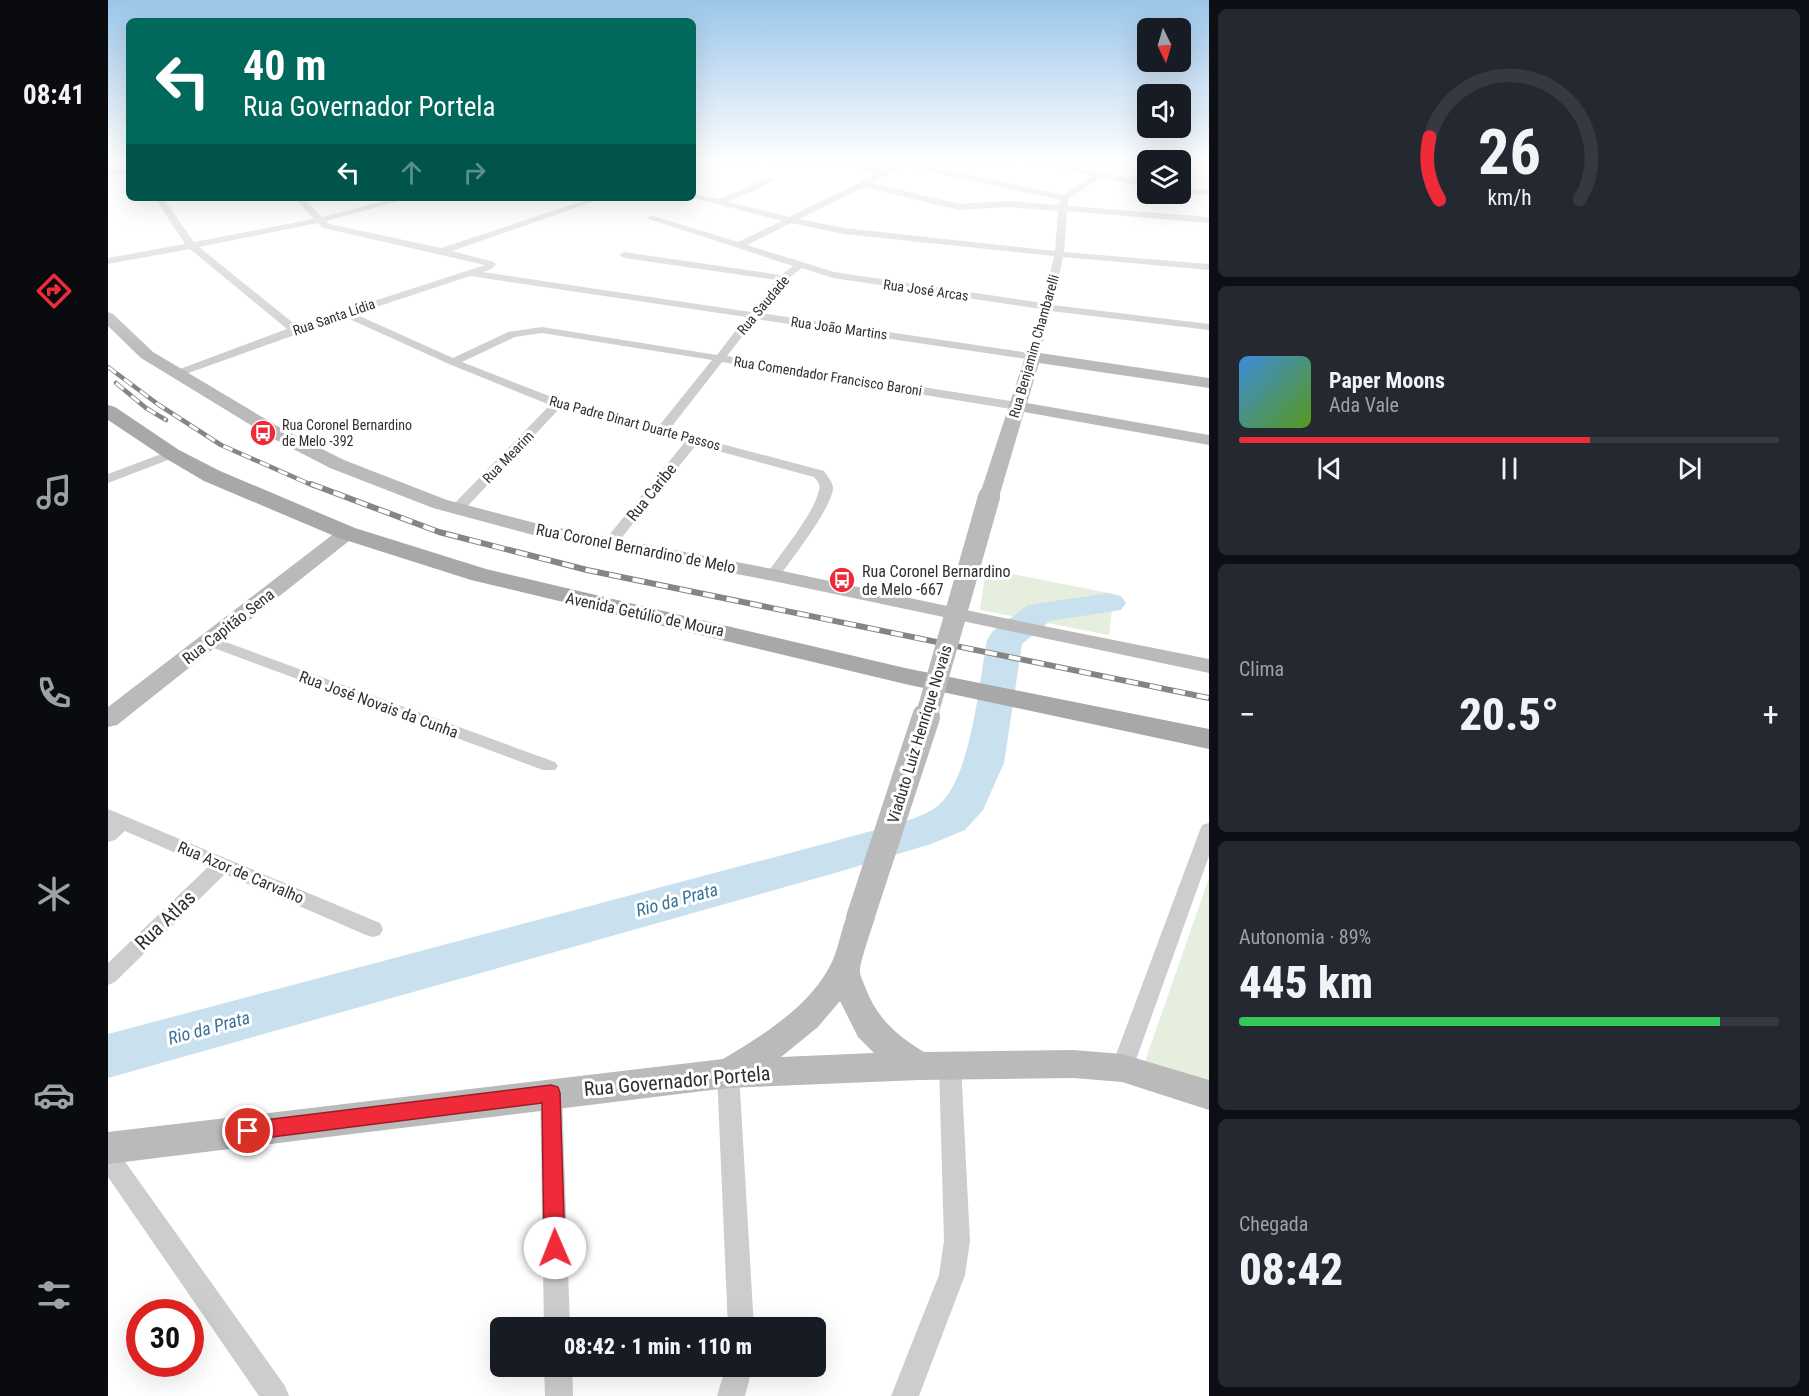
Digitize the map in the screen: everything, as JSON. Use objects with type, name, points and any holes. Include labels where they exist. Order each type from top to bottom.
[{"type":"main road","name":"Avenida Getúlio de Moura","points":[[108,411],[172,454],[212,476],[347,533],[479,575],[905,676],[1209,739]]},
{"type":"street","points":[[179,227],[191,245],[296,330]]},
{"type":"street","points":[[108,261],[282,227]]},
{"type":"street","points":[[332,227],[442,251],[513,227]]},
{"type":"street","name":"Rua José Arcas","points":[[679,227],[800,265],[864,280],[1047,307],[1209,327]]},
{"type":"street","points":[[738,246],[775,227]]},
{"type":"street","points":[[831,227],[884,236],[1209,267]]},
{"type":"street","name":"Rua Benjamim Chambarelli","points":[[989,497],[1047,307],[1059,254],[1061,227]]},
{"type":"street","name":"Rua Santa Lídia","points":[[176,374],[344,313],[489,267],[491,264],[442,251]]},
{"type":"street","points":[[624,255],[783,278]]},
{"type":"street","name":"Rua Saudade","points":[[661,432],[752,315],[783,278],[800,265]]},
{"type":"street","name":"Rua João Martins","points":[[468,273],[1209,383]]},
{"type":"street","name":"Rua Padre Dinart Duarte Passos","points":[[344,313],[453,362],[558,404],[819,474],[824,478],[826,490],[821,501],[773,575]]},
{"type":"street","name":"Rua Coronel Bernardino de Melo","points":[[108,316],[147,355],[278,434],[337,464],[458,509],[537,530],[773,575],[1050,635],[1209,666]]},
{"type":"street","name":"Rua Comendador Francisco Baroni","points":[[453,362],[512,334],[533,329],[1017,406],[1209,440]]},
{"type":"street","name":"Rua Mearim","points":[[458,509],[558,404]]},
{"type":"street","name":"Rua Caribe","points":[[610,543],[692,441]]},
{"type":"street","points":[[108,479],[172,454]]},
{"type":"street","name":"Viaduto Luiz Henrique Novais","points":[[728,1073],[794,1031],[821,1002],[844,970],[922,731],[989,497]]},
{"type":"street","name":"Rua Capitão Sena","points":[[108,719],[347,533]]},
{"type":"street","name":"Rua José Novais da Cunha","points":[[209,641],[549,766]]},
{"type":"street","points":[[108,835],[116,819]]},
{"type":"street","name":"Rua Azor de Carvalho","points":[[116,819],[373,929]]},
{"type":"street","points":[[1122,1068],[1209,830]]},
{"type":"street","name":"Rua Atlas","points":[[108,976],[223,864]]},
{"type":"street","points":[[844,970],[868,1029],[894,1052],[934,1065],[957,1240],[952,1275],[906,1396]]},
{"type":"street","name":"Rua Governador Portela","points":[[108,1148],[728,1073],[934,1065],[1073,1064],[1122,1068],[1209,1095]]},
{"type":"street","points":[[728,1073],[740,1317]]},
{"type":"street","points":[[551,1093],[557,1317]]},
{"type":"street","points":[[108,1157],[275,1396]]},
{"type":"street","points":[[558,1377],[559,1396]]},
{"type":"street","points":[[731,1396],[737,1377]]},
{"type":"green space","points":[[986,569],[1114,594],[1109,635],[980,610]]},
{"type":"green space","points":[[1209,878],[1209,1088],[1143,1067]]},
{"type":"waterway","name":"Rio da Prata","points":[[108,1056],[835,857],[916,833],[950,819],[968,800],[984,763],[1005,640],[1040,612],[1109,603]]},
{"type":"railway","points":[[108,367],[159,405],[221,445],[314,486]]},
{"type":"railway","points":[[116,383],[146,408],[166,420]]},
{"type":"railway","points":[[311,484],[439,532],[587,570],[1209,698]]},
{"type":"place","name":"Rua Coronel Bernardino de Melo -392","points":[[263,433]]},
{"type":"place","name":"Rua Coronel Bernardino de Melo -667","points":[[842,580]]},
{"type":"route","points":[[248,1131],[551,1093],[555,1248]]}]
